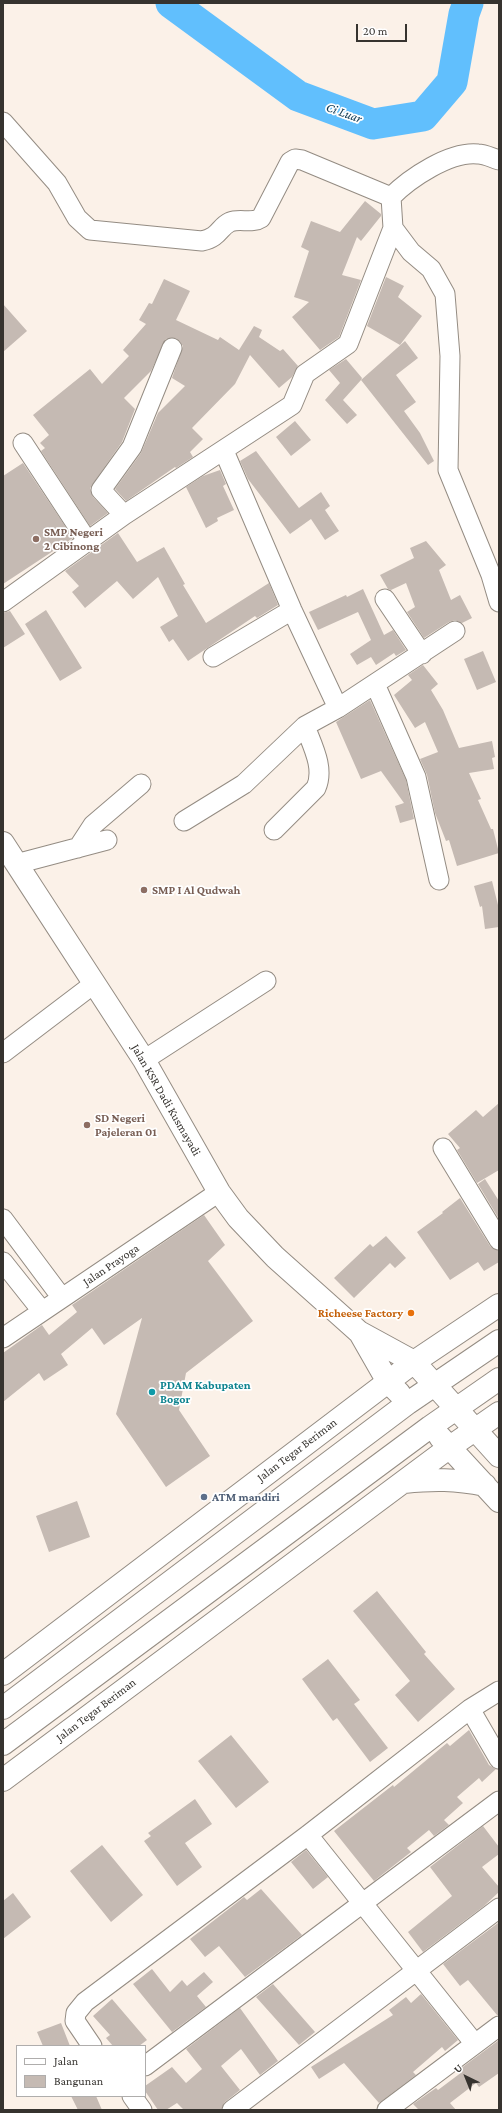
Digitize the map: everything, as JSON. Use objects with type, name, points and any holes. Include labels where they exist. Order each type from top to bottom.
[{"type":"main road","name":"Jalan KSR Dadi Kusmayadi","points":[[3,843],[144,1060],[219,1192],[238,1218],[275,1257],[360,1332],[414,1362],[499,1456]]},
{"type":"main road","name":"Jalan Tegar Beriman","points":[[3,1674],[414,1362],[499,1305]]},
{"type":"main road","name":"Jalan KSR Dadi Kusmayadi","points":[[360,1332],[388,1382],[499,1501]]},
{"type":"main road","points":[[3,1708],[408,1403],[499,1341]]},
{"type":"main road","points":[[3,1744],[430,1426],[499,1379]]},
{"type":"main road","name":"Jalan Tegar Beriman","points":[[3,1780],[450,1447],[499,1413]]},
{"type":"main road","points":[[404,1482],[441,1479],[484,1485]]},
{"type":"street","points":[[3,122],[57,183],[76,218],[90,230],[202,241],[213,238],[229,223],[256,220],[261,218],[290,162],[295,158],[391,197]]},
{"type":"street","points":[[3,602],[124,515],[224,451],[292,405],[305,374],[348,344],[393,228],[391,197],[405,183],[453,156],[478,154],[499,160]]},
{"type":"street","points":[[393,228],[411,252],[431,269],[445,294],[450,356],[448,470],[491,575],[499,602]]},
{"type":"street","points":[[124,515],[102,490],[132,447],[172,348]]},
{"type":"street","points":[[23,443],[88,542]]},
{"type":"street","points":[[224,451],[292,610],[338,708]]},
{"type":"street","points":[[385,599],[422,654]]},
{"type":"street","points":[[214,657],[292,610]]},
{"type":"street","points":[[184,821],[244,784],[305,726],[338,708],[455,631]]},
{"type":"street","points":[[375,684],[416,777],[439,880]]},
{"type":"street","points":[[274,830],[316,788],[319,782],[320,774],[317,756],[305,726]]},
{"type":"street","points":[[78,848],[92,825],[141,784]]},
{"type":"street","points":[[16,864],[107,840]]},
{"type":"street","points":[[144,1060],[266,981]]},
{"type":"street","points":[[3,1053],[95,983]]},
{"type":"street","points":[[443,1148],[499,1240]]},
{"type":"street","name":"Jalan Prayoga","points":[[3,1338],[219,1192]]},
{"type":"street","points":[[3,1219],[62,1298]]},
{"type":"street","points":[[3,1262],[42,1312]]},
{"type":"street","points":[[91,2045],[75,2021],[76,2014],[85,2002],[308,1835],[470,1709],[499,1691]]},
{"type":"street","points":[[470,1709],[499,1759]]},
{"type":"street","points":[[146,2065],[499,1801]]},
{"type":"street","points":[[308,1835],[475,2044]]},
{"type":"street","points":[[232,2110],[499,1908]]},
{"type":"street","points":[[387,2110],[499,2026]]},
{"type":"street","points":[[133,2097],[142,2110]]},
{"type":"building","points":[[365,201],[381,214],[381,216],[361,241],[357,237],[342,275],[361,280],[339,337],[320,350],[292,317],[309,302],[294,297],[309,251],[301,247],[311,221],[340,232]]},
{"type":"building","points":[[386,277],[404,286],[398,297],[422,316],[400,345],[367,326]]},
{"type":"building","points":[[164,279],[190,291],[176,320],[218,340],[220,337],[239,350],[254,326],[262,330],[259,337],[280,351],[283,349],[298,366],[292,377],[279,388],[250,355],[235,384],[192,428],[203,439],[190,452],[193,457],[176,468],[175,467],[126,501],[115,489],[141,453],[158,413],[185,386],[172,378],[183,346],[176,338],[166,339],[151,371],[124,398],[135,409],[122,442],[90,488],[93,497],[108,513],[90,526],[41,451],[45,448],[40,443],[49,435],[33,415],[90,369],[102,384],[129,356],[123,350],[146,324],[139,320],[149,303],[152,304]]},
{"type":"building","points":[[3,304],[27,331],[3,352]]},
{"type":"building","points":[[405,341],[418,358],[396,375],[416,402],[404,411],[420,433],[434,461],[428,465],[361,380]]},
{"type":"building","points":[[346,359],[362,378],[343,400],[357,415],[347,424],[325,400],[340,383],[329,370]]},
{"type":"building","points":[[295,421],[311,440],[291,456],[276,437]]},
{"type":"building","points":[[256,451],[299,508],[321,492],[330,506],[325,510],[339,531],[325,540],[311,519],[290,534],[248,479],[240,461]]},
{"type":"building","points":[[23,463],[73,538],[3,584],[3,476]]},
{"type":"building","points":[[220,470],[226,484],[223,486],[234,510],[217,518],[218,521],[206,528],[186,487],[203,476]]},
{"type":"building","points":[[118,533],[137,562],[164,547],[185,584],[183,585],[206,623],[269,583],[278,605],[257,618],[255,616],[188,661],[173,639],[169,642],[160,627],[178,616],[158,577],[133,599],[117,581],[85,608],[72,592],[79,586],[65,571]]},
{"type":"building","points":[[426,541],[446,565],[439,570],[451,600],[460,595],[472,618],[462,623],[455,620],[449,622],[424,638],[407,612],[415,607],[406,583],[391,590],[388,589],[380,575],[414,558],[410,548]]},
{"type":"building","points":[[363,589],[384,635],[393,630],[406,650],[396,656],[394,653],[376,665],[371,657],[357,665],[350,654],[371,640],[358,612],[318,630],[309,612]]},
{"type":"building","points":[[46,610],[82,668],[60,681],[25,624]]},
{"type":"building","points":[[10,611],[25,634],[3,648],[3,613]]},
{"type":"building","points":[[483,651],[496,682],[477,690],[464,659]]},
{"type":"building","points":[[423,665],[438,684],[431,690],[443,710],[459,748],[492,741],[495,757],[492,758],[494,769],[469,773],[481,799],[478,800],[491,829],[493,829],[499,853],[457,866],[449,840],[446,841],[435,813],[427,775],[420,759],[438,752],[425,722],[415,728],[394,695],[412,680],[408,675]]},
{"type":"building","points":[[370,700],[406,780],[414,819],[400,823],[395,806],[404,803],[381,771],[361,779],[336,722]]},
{"type":"building","points":[[492,881],[499,909],[499,927],[485,929],[482,906],[480,907],[474,886]]},
{"type":"building","points":[[499,1103],[499,1170],[477,1183],[457,1150],[460,1148],[448,1134],[476,1110],[483,1117]]},
{"type":"building","points":[[485,1179],[499,1201],[499,1219],[478,1184]]},
{"type":"building","points":[[460,1198],[490,1246],[499,1251],[499,1262],[484,1271],[478,1262],[450,1280],[417,1232],[443,1213],[442,1212]]},
{"type":"building","points":[[204,1215],[225,1245],[208,1261],[253,1321],[186,1373],[179,1410],[210,1456],[166,1487],[116,1414],[142,1318],[104,1345],[92,1328],[61,1354],[68,1365],[44,1381],[39,1373],[3,1402],[3,1353],[42,1325],[49,1335],[77,1312],[72,1305]]},
{"type":"building","points":[[386,1236],[406,1258],[395,1268],[390,1263],[354,1298],[334,1278],[370,1244],[373,1247]]},
{"type":"building","points":[[77,1501],[90,1537],[49,1552],[36,1516]]},
{"type":"building","points":[[377,1591],[426,1652],[424,1654],[455,1689],[418,1722],[395,1695],[410,1681],[353,1611]]},
{"type":"building","points":[[328,1659],[360,1700],[354,1704],[388,1748],[370,1762],[337,1718],[333,1721],[302,1679]]},
{"type":"building","points":[[469,1730],[489,1765],[496,1769],[482,1782],[479,1778],[457,1797],[463,1803],[444,1820],[449,1825],[434,1836],[429,1830],[407,1848],[411,1852],[374,1881],[334,1831],[393,1785],[394,1787],[447,1743],[450,1746]]},
{"type":"building","points":[[231,1735],[269,1782],[236,1808],[198,1761]]},
{"type":"building","points":[[195,1799],[212,1824],[185,1843],[202,1867],[177,1886],[144,1841],[151,1836],[148,1833]]},
{"type":"building","points":[[483,1826],[499,1847],[499,1854],[482,1867],[499,1887],[499,1892],[484,1906],[423,1952],[408,1932],[452,1896],[430,1867]]},
{"type":"building","points":[[102,1845],[143,1895],[111,1922],[70,1871]]},
{"type":"building","points":[[306,1850],[328,1877],[313,1889],[291,1862]]},
{"type":"building","points":[[261,1889],[302,1935],[245,1977],[219,1946],[205,1957],[190,1939],[244,1897],[247,1900]]},
{"type":"building","points":[[13,1893],[31,1917],[3,1939],[3,1901]]},
{"type":"building","points":[[498,1923],[499,2015],[497,2015],[468,1980],[460,1986],[443,1964]]},
{"type":"building","points":[[152,1969],[170,1992],[182,1980],[187,1986],[204,1972],[213,1982],[197,1996],[206,2007],[172,2032],[133,1984]]},
{"type":"building","points":[[273,1984],[315,2032],[299,2045],[256,1997]]},
{"type":"building","points":[[421,1994],[458,2040],[445,2051],[442,2047],[413,2072],[416,2075],[379,2103],[344,2063],[319,2079],[311,2067],[393,2015],[389,2010],[406,1997],[411,2003]]},
{"type":"building","points":[[112,1999],[147,2040],[140,2045],[112,2045],[106,2038],[110,2035],[93,2016]]},
{"type":"building","points":[[240,2008],[278,2061],[260,2075],[241,2049],[221,2066],[240,2090],[225,2102],[221,2110],[184,2110],[177,2103],[166,2110],[158,2110],[146,2092],[146,2085],[172,2067],[186,2083],[202,2069],[186,2049]]},
{"type":"building","points":[[61,2023],[70,2045],[43,2045],[37,2032]]},
{"type":"building","points":[[499,2040],[499,2073],[479,2087],[476,2083],[450,2103],[456,2110],[419,2110],[413,2104],[436,2088],[438,2090],[462,2072],[460,2069]]},
{"type":"building","points":[[72,2097],[96,2097],[102,2110],[78,2110]]},
{"type":"waterway","name":"Ci Luar","points":[[171,3],[298,96],[373,124],[423,116],[452,82],[464,14],[468,3]]},
{"type":"place","name":"SMP Negeri 2 Cibinong","points":[[36,539]]},
{"type":"place","name":"SMP I Al Qudwah","points":[[144,890]]},
{"type":"place","name":"SD Negeri Pajeleran 01","points":[[87,1125]]},
{"type":"place","name":"Richeese Factory","points":[[411,1313]]},
{"type":"place","name":"PDAM Kabupaten Bogor","points":[[152,1392]]},
{"type":"place","name":"ATM mandiri","points":[[204,1497]]}]
